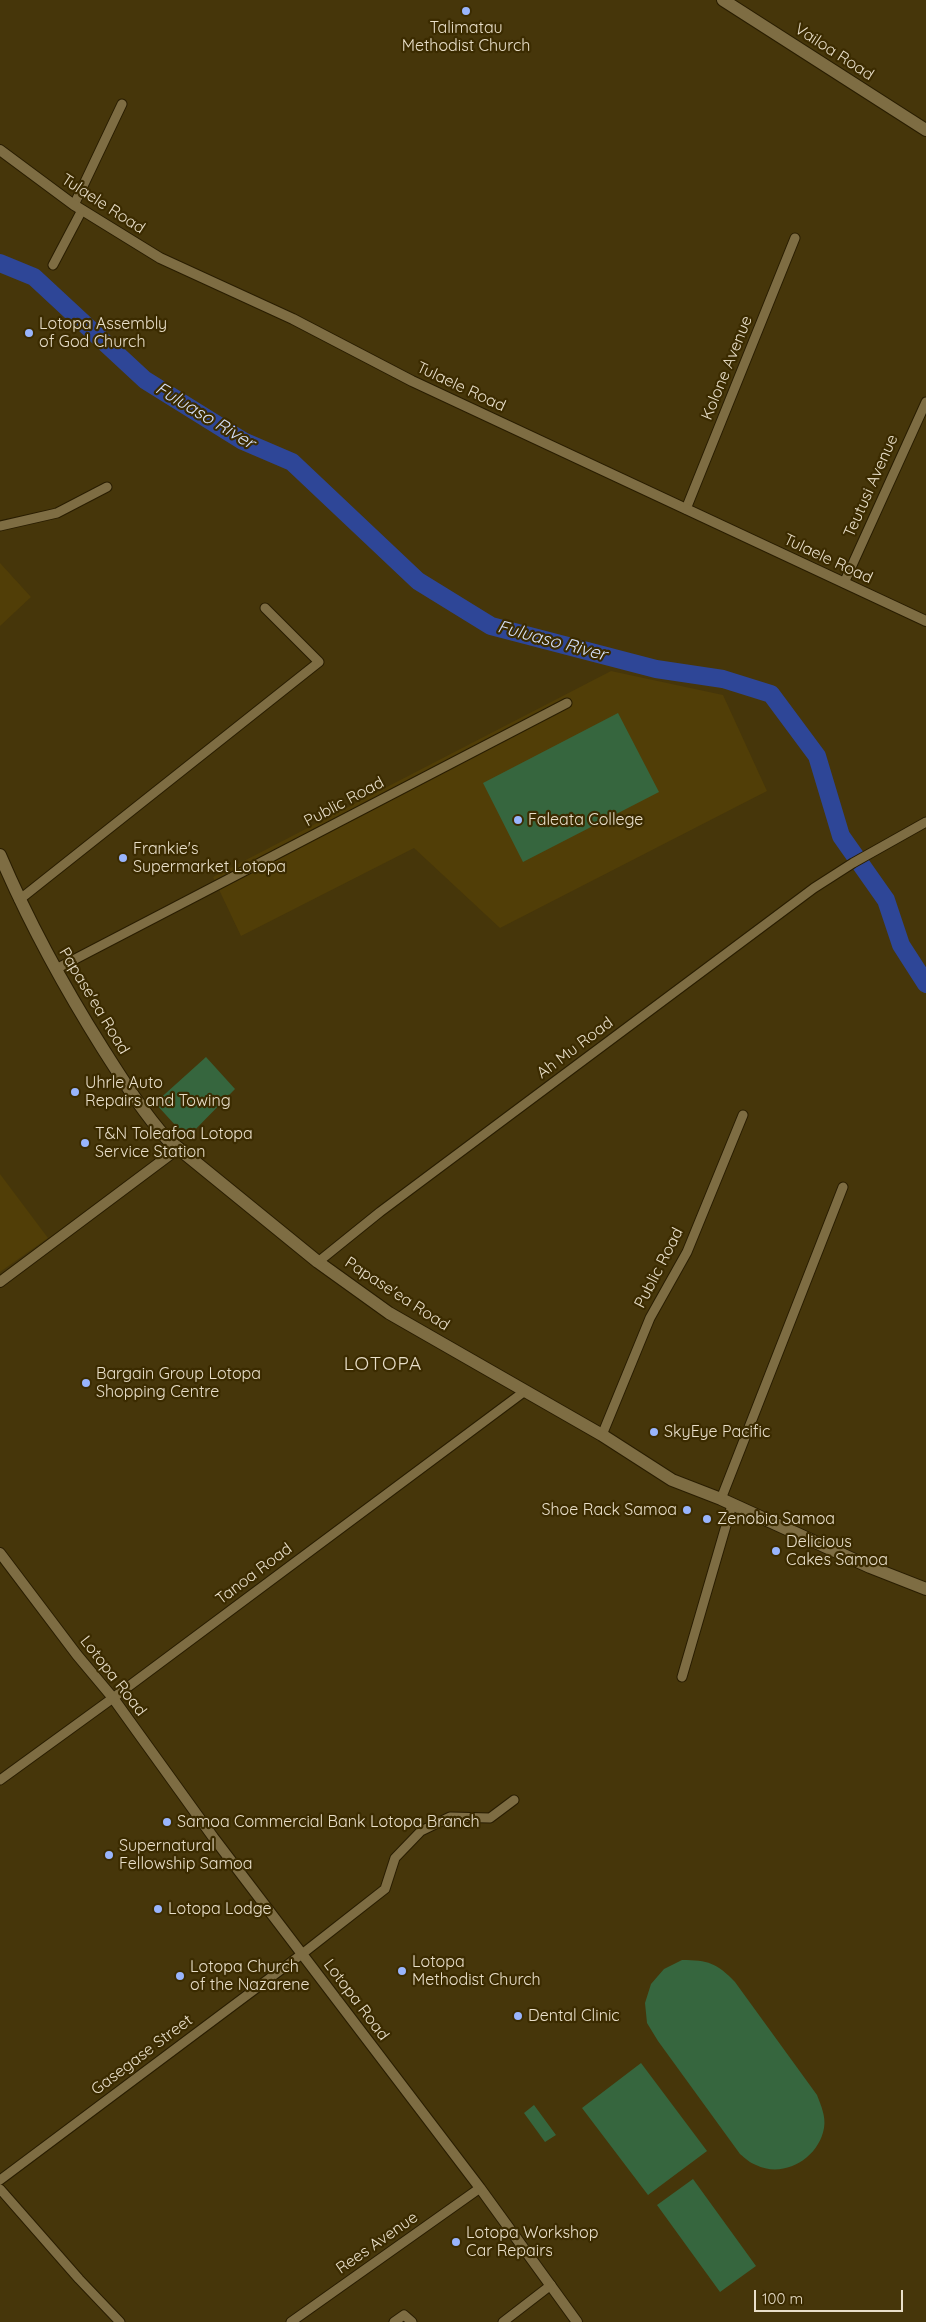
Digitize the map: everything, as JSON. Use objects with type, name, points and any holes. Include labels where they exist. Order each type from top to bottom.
[{"type":"main road","name":"Vailoa Road","points":[[724,0],[926,130]]},
{"type":"main road","name":"Papase'ea Road","points":[[0,855],[19,900],[78,1009],[132,1095],[154,1124],[179,1148],[318,1262],[389,1313],[602,1435],[672,1480],[727,1502],[870,1567],[926,1589]]},
{"type":"street","points":[[54,265],[122,104]]},
{"type":"street","name":"Tulaele Road","points":[[0,150],[78,208],[160,258],[293,319],[412,381],[926,621]]},
{"type":"street","name":"Kolone Avenue","points":[[686,509],[795,238]]},
{"type":"street","name":"Teutusi Avenue","points":[[844,583],[926,402]]},
{"type":"street","points":[[0,526],[58,513],[107,487]]},
{"type":"street","points":[[19,900],[319,662],[265,608]]},
{"type":"street","name":"Public Road","points":[[56,969],[566,702]]},
{"type":"street","name":"Ah Mu Road","points":[[318,1262],[380,1212],[814,888],[853,863],[926,822]]},
{"type":"street","name":"Public Road","points":[[602,1435],[650,1318],[687,1252],[743,1114]]},
{"type":"street","points":[[0,1282],[179,1148]]},
{"type":"street","points":[[682,1677],[727,1502],[843,1187]]},
{"type":"street","name":"Tanoa Road","points":[[0,1780],[525,1391]]},
{"type":"street","name":"Lotopa Road","points":[[0,1553],[77,1655],[113,1698],[213,1837],[480,2188],[577,2322]]},
{"type":"street","points":[[302,1954],[385,1889],[395,1858],[421,1832],[450,1817],[490,1818],[514,1800]]},
{"type":"street","name":"Gasegase Street","points":[[0,2180],[302,1954]]},
{"type":"street","points":[[0,2188],[79,2279],[120,2322]]},
{"type":"street","name":"Rees Avenue","points":[[291,2322],[480,2188]]},
{"type":"street","points":[[503,2322],[551,2285]]},
{"type":"street","points":[[394,2322],[404,2315],[412,2322]]},
{"type":"shaded area","points":[[0,563],[31,597],[0,626]]},
{"type":"shaded area","name":"Faleata College","points":[[611,671],[723,695],[767,791],[500,928],[414,848],[241,936],[213,877]]},
{"type":"shaded area","points":[[0,1174],[48,1238],[0,1272]]},
{"type":"green space","points":[[618,713],[659,792],[523,862],[483,783]]},
{"type":"green space","points":[[206,1057],[235,1089],[187,1138],[155,1103]]},
{"type":"green space","points":[[682,1960],[712,1964],[735,1982],[817,2095],[824,2115],[824,2128],[821,2139],[815,2148],[808,2157],[799,2163],[789,2167],[767,2169],[752,2163],[740,2154],[647,2023],[645,2003],[651,1984],[664,1969]]},
{"type":"green space","points":[[641,2063],[707,2151],[648,2195],[582,2108]]},
{"type":"green space","points":[[534,2105],[556,2135],[545,2142],[524,2113]]},
{"type":"green space","points":[[693,2179],[756,2266],[720,2292],[657,2205]]},
{"type":"waterway","name":"Fuluaso River","points":[[0,263],[34,277],[145,380],[243,441],[292,462],[418,581],[491,626],[656,669],[723,679],[771,694],[817,756],[841,836],[886,900],[901,945],[926,984]]},
{"type":"place","name":"Talimatau Methodist Church","points":[[466,11]]},
{"type":"place","name":"Lotopa Assembly of God Church","points":[[29,333]]},
{"type":"place","name":"Faleata College","points":[[518,820]]},
{"type":"place","name":"Frankie's Supermarket Lotopa","points":[[123,858]]},
{"type":"place","name":"Uhrle Auto Repairs and Towing","points":[[75,1092]]},
{"type":"place","name":"T&N Toleafoa Lotopa Service Station","points":[[85,1143]]},
{"type":"place","name":"Bargain Group Lotopa Shopping Centre","points":[[86,1383]]},
{"type":"place","name":"SkyEye Pacific","points":[[654,1432]]},
{"type":"place","name":"Shoe Rack Samoa","points":[[687,1510]]},
{"type":"place","name":"Zenobia Samoa","points":[[707,1519]]},
{"type":"place","name":"Delicious Cakes Samoa","points":[[776,1551]]},
{"type":"place","name":"Samoa Commercial Bank Lotopa Branch","points":[[167,1822]]},
{"type":"place","name":"Supernatural Fellowship Samoa","points":[[109,1855]]},
{"type":"place","name":"Lotopa Lodge","points":[[158,1909]]},
{"type":"place","name":"Lotopa Methodist Church","points":[[402,1971]]},
{"type":"place","name":"Lotopa Church of the Nazarene","points":[[180,1976]]},
{"type":"place","name":"Dental Clinic","points":[[518,2016]]},
{"type":"place","name":"Lotopa Workshop Car Repairs","points":[[456,2242]]},
{"type":"district","name":"LOTOPA","points":[[383,1364]]}]
